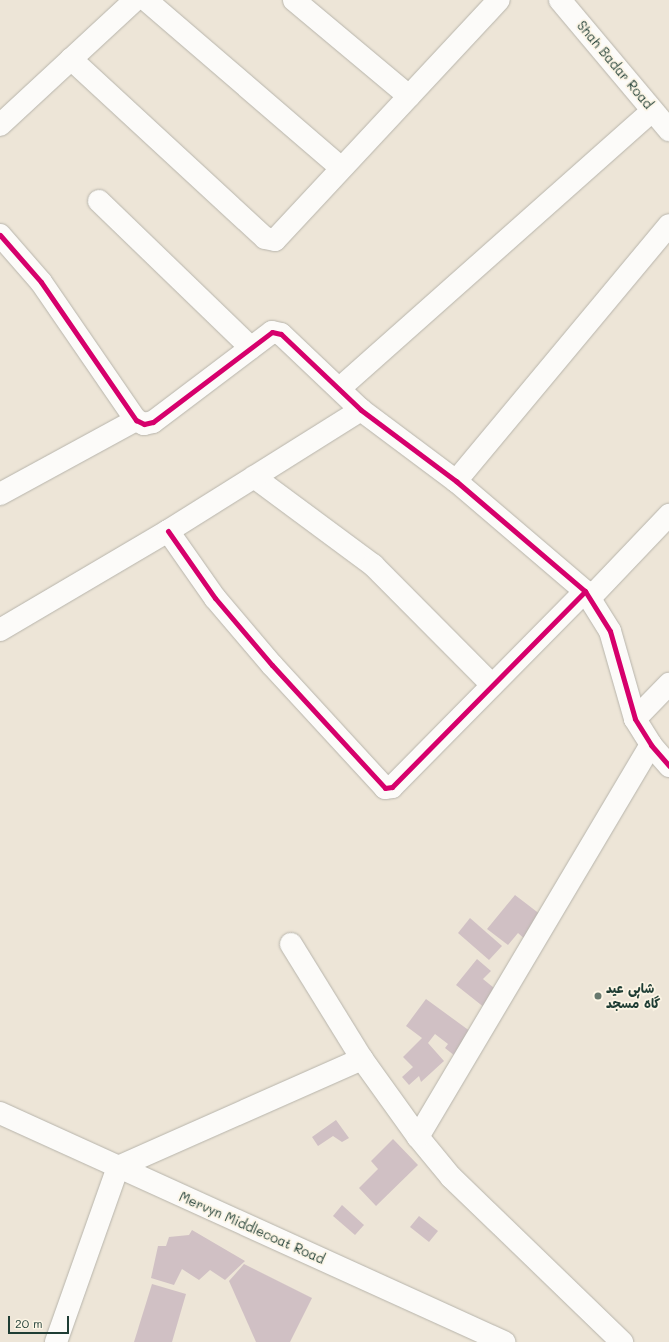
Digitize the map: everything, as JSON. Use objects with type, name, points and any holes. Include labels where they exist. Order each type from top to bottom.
[{"type":"street","points":[[0,125],[135,0]]},
{"type":"street","points":[[146,0],[341,168]]},
{"type":"street","points":[[294,0],[409,96]]},
{"type":"street","points":[[71,59],[270,240],[275,240],[499,0]]},
{"type":"street","name":"Shah Badar Road","points":[[560,0],[669,130]]},
{"type":"street","points":[[340,388],[652,111]]},
{"type":"street","points":[[99,201],[251,348]]},
{"type":"street","points":[[456,481],[669,225]]},
{"type":"street","points":[[0,235],[41,282],[136,420],[144,424],[153,422],[272,332],[281,334],[362,410],[456,481],[587,594],[610,631],[635,719],[651,745],[669,766]]},
{"type":"street","points":[[0,630],[168,532],[362,410]]},
{"type":"street","points":[[0,494],[136,420]]},
{"type":"street","points":[[254,477],[373,565],[492,685]]},
{"type":"street","points":[[168,532],[215,598],[266,659],[385,788],[392,787],[492,685],[669,515]]},
{"type":"street","points":[[635,719],[669,684]]},
{"type":"street","points":[[418,1137],[651,745]]},
{"type":"street","points":[[291,944],[362,1059],[418,1137],[451,1177],[622,1342]]},
{"type":"street","points":[[56,1342],[118,1166],[362,1059]]},
{"type":"street","name":"Mervyn Middlecoat Road","points":[[0,1113],[504,1342]]},
{"type":"building","points":[[515,895],[545,918],[527,941],[518,933],[508,945],[487,929]]},
{"type":"building","points":[[470,918],[502,946],[489,960],[458,933]]},
{"type":"building","points":[[477,959],[491,971],[483,979],[499,992],[485,1008],[456,985]]},
{"type":"building","points":[[426,999],[478,1037],[460,1060],[445,1048],[448,1044],[435,1034],[428,1043],[444,1061],[421,1082],[419,1076],[409,1085],[402,1077],[413,1067],[403,1057],[422,1038],[406,1026]]},
{"type":"building","points":[[336,1120],[349,1138],[342,1142],[333,1136],[318,1146],[312,1137]]},
{"type":"building","points":[[393,1139],[418,1165],[376,1206],[359,1188],[378,1169],[371,1161]]},
{"type":"building","points":[[342,1205],[364,1225],[355,1235],[333,1216]]},
{"type":"building","points":[[419,1216],[438,1231],[429,1242],[410,1227]]},
{"type":"building","points":[[192,1230],[245,1261],[225,1280],[210,1270],[199,1280],[182,1269],[174,1285],[151,1278],[158,1246],[166,1246],[169,1237],[189,1235]]},
{"type":"building","points":[[244,1264],[312,1298],[290,1342],[256,1342],[229,1281]]},
{"type":"building","points":[[152,1284],[186,1294],[172,1342],[134,1342]]},
{"type":"cycle path","points":[[0,235],[41,282],[136,420],[144,424],[153,422],[272,332],[281,334],[361,410],[456,481],[585,591],[610,631],[635,719],[651,745],[669,766]]},
{"type":"cycle path","points":[[168,531],[215,598],[272,665],[385,788],[392,787],[585,591]]},
{"type":"place","name":"شاہی عید گاہ مسجد","points":[[598,996]]}]
